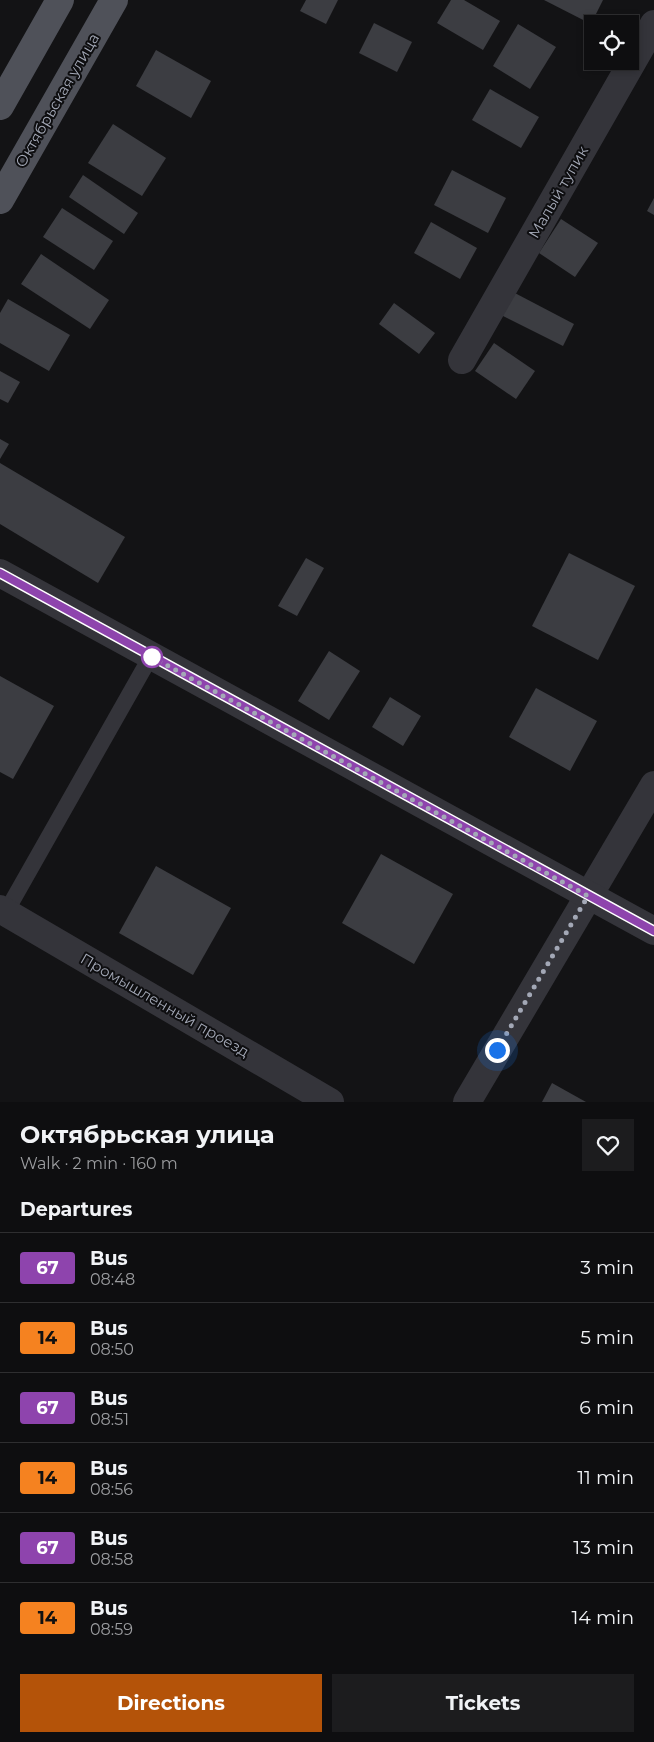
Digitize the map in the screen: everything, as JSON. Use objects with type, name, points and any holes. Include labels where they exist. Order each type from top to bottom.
[{"type":"main road","points":[[0,106],[60,0]]},
{"type":"main road","name":"Октябрьская улица","points":[[0,200],[114,0]]},
{"type":"street","name":"Малый тупик","points":[[462,360],[654,24]]},
{"type":"street","points":[[0,573],[654,931]]},
{"type":"street","points":[[466,1102],[654,785]]},
{"type":"street","name":"Промышленный проезд","points":[[3,910],[330,1102]]},
{"type":"lane","points":[[3,910],[151,656]]},
{"type":"building","points":[[306,0],[338,0],[326,24],[300,11]]},
{"type":"building","points":[[451,0],[464,0],[500,21],[483,50],[437,23]]},
{"type":"building","points":[[544,0],[603,0],[596,15],[584,15],[584,20]]},
{"type":"building","points":[[374,23],[412,42],[397,72],[359,53]]},
{"type":"building","points":[[518,24],[556,47],[530,89],[493,66]]},
{"type":"building","points":[[156,50],[211,81],[191,118],[136,86]]},
{"type":"building","points":[[490,89],[539,117],[521,148],[472,120]]},
{"type":"building","points":[[113,124],[166,158],[142,196],[88,163]]},
{"type":"building","points":[[452,170],[506,198],[488,233],[434,205]]},
{"type":"building","points":[[83,175],[138,213],[124,234],[69,197]]},
{"type":"building","points":[[654,198],[654,215],[647,211]]},
{"type":"building","points":[[62,208],[113,241],[94,270],[43,237]]},
{"type":"building","points":[[561,219],[598,243],[575,277],[539,253]]},
{"type":"building","points":[[431,222],[477,248],[460,279],[414,253]]},
{"type":"building","points":[[41,254],[109,300],[90,329],[21,284]]},
{"type":"building","points":[[511,291],[574,324],[563,346],[499,314]]},
{"type":"building","points":[[8,299],[70,335],[49,371],[0,343],[0,313]]},
{"type":"building","points":[[394,303],[435,333],[419,354],[379,324]]},
{"type":"building","points":[[494,343],[535,371],[516,399],[475,371]]},
{"type":"building","points":[[0,371],[20,382],[8,403],[0,399]]},
{"type":"building","points":[[0,439],[9,444],[0,459]]},
{"type":"building","points":[[0,463],[125,537],[98,583],[0,524]]},
{"type":"building","points":[[569,553],[635,586],[598,660],[532,626]]},
{"type":"building","points":[[306,558],[324,568],[297,616],[278,606]]},
{"type":"building","points":[[329,651],[360,671],[329,720],[298,701]]},
{"type":"building","points":[[0,676],[54,706],[13,779],[0,772]]},
{"type":"building","points":[[536,688],[597,721],[570,771],[509,737]]},
{"type":"building","points":[[390,697],[421,716],[403,746],[372,727]]},
{"type":"building","points":[[381,854],[453,894],[414,964],[342,923]]},
{"type":"building","points":[[156,866],[231,908],[193,975],[119,933]]},
{"type":"building","points":[[552,1083],[586,1102],[542,1102]]},
{"type":"bus line","name":"67","points":[[0,573],[654,931]]},
{"type":"route","points":[[152,657],[588,896],[497,1050]]}]
